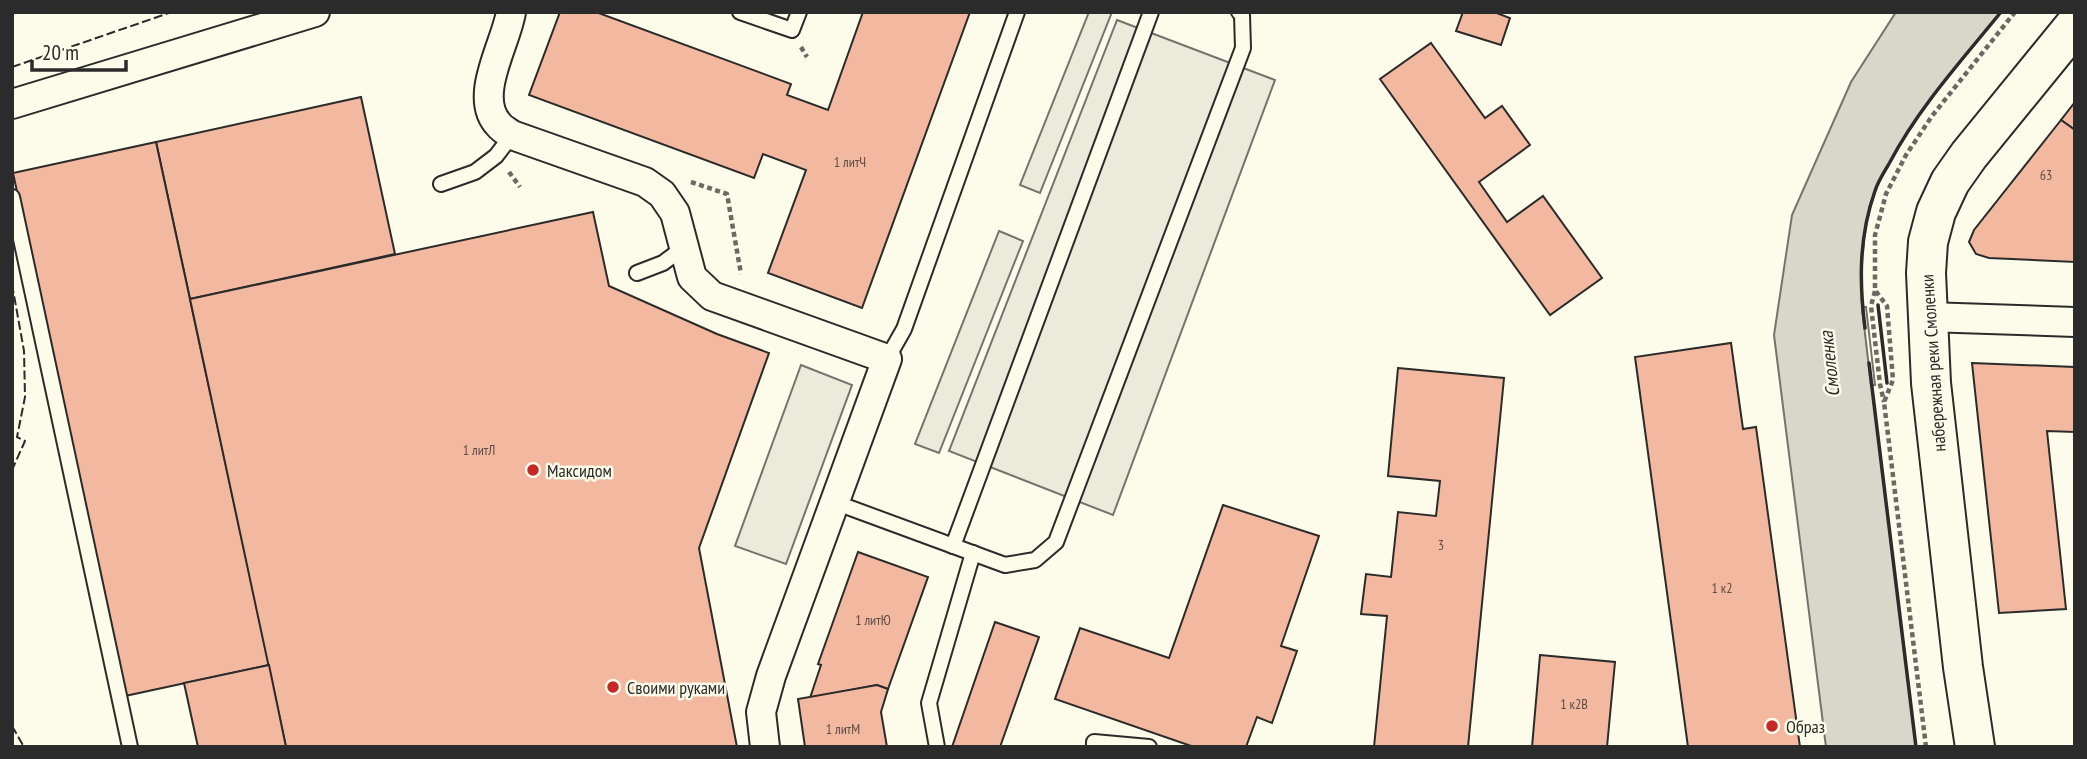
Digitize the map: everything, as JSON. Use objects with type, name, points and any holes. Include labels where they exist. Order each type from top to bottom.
[{"type":"main road","name":"набережная реки Смоленки","points":[[1975,747],[1962,667],[1933,397],[1927,317],[1928,242],[1936,212],[1950,182],[2075,25]]},
{"type":"street","points":[[12,104],[315,12]]},
{"type":"street","points":[[511,12],[488,95],[491,113],[499,125],[512,135],[645,182],[662,194],[675,213],[692,277],[712,296],[887,359],[771,676],[761,712],[764,746]]},
{"type":"street","points":[[1927,317],[2075,322]]},
{"type":"lane","points":[[740,12],[792,30],[799,12]]},
{"type":"lane","points":[[887,359],[904,329],[1017,12]]},
{"type":"lane","points":[[953,546],[1151,12]]},
{"type":"lane","points":[[834,502],[1005,565],[1035,560],[1056,542],[1243,48],[1242,15],[1239,12]]},
{"type":"lane","points":[[441,184],[475,172],[496,156],[512,135]]},
{"type":"lane","points":[[12,197],[130,747]]},
{"type":"lane","points":[[637,273],[663,262],[683,248]]},
{"type":"lane","points":[[937,747],[929,703],[973,554]]},
{"type":"lane","points":[[1094,747],[1094,742],[1149,747]]},
{"type":"path","points":[[691,182],[727,194],[743,285]]},
{"type":"path","points":[[1875,290],[1871,306],[1884,402]]},
{"type":"shaded area","points":[[1089,12],[1112,12],[1040,193],[1020,185]]},
{"type":"shaded area","points":[[1117,20],[1275,80],[1113,515],[949,451]]},
{"type":"shaded area","points":[[999,231],[1023,241],[939,453],[915,444]]},
{"type":"shaded area","points":[[801,365],[852,385],[786,564],[735,546]]},
{"type":"water","name":"Смоленка","points":[[1896,12],[2001,12],[1942,85],[1901,142],[1876,187],[1863,248],[1862,307],[1916,747],[1826,747],[1774,335],[1792,215],[1851,82]]},
{"type":"pier","points":[[1862,307],[1866,307],[1875,385],[1871,385]]},
{"type":"building","points":[[560,12],[596,12],[791,84],[787,95],[828,110],[863,12],[970,12],[862,308],[768,273],[806,170],[763,154],[754,178],[529,95]]},
{"type":"building","points":[[1463,12],[1494,12],[1510,18],[1501,45],[1456,31]]},
{"type":"building","points":[[1431,43],[1485,118],[1502,106],[1530,145],[1479,182],[1507,222],[1543,196],[1602,278],[1550,315],[1380,79]]},
{"type":"building","points":[[361,97],[395,254],[190,299],[156,142]]},
{"type":"building","points":[[2075,102],[2075,130],[2061,120]]},
{"type":"building","points":[[2061,120],[2075,130],[2075,262],[1989,258],[1976,254],[1969,242],[1974,230]]},
{"type":"building","points":[[156,142],[269,665],[125,696],[13,173]]},
{"type":"building","points":[[593,212],[609,286],[717,334],[769,353],[699,548],[737,747],[286,747],[190,299]]},
{"type":"building","points":[[1731,343],[1743,429],[1756,427],[1800,747],[1688,747],[1635,357]]},
{"type":"building","points":[[1972,363],[2075,367],[2075,432],[2047,431],[2066,609],[1999,613]]},
{"type":"building","points":[[1398,368],[1504,378],[1468,747],[1374,747],[1387,616],[1361,614],[1366,574],[1391,577],[1398,512],[1436,516],[1440,481],[1388,476]]},
{"type":"building","points":[[1223,505],[1319,536],[1281,646],[1297,651],[1272,723],[1257,717],[1246,747],[1194,747],[1055,699],[1080,628],[1169,658]]},
{"type":"building","points":[[858,552],[928,577],[888,689],[877,685],[810,698],[821,665],[818,664]]},
{"type":"building","points":[[995,622],[1039,637],[1000,747],[952,747]]},
{"type":"building","points":[[1540,655],[1615,662],[1607,747],[1532,747]]},
{"type":"building","points":[[269,665],[286,747],[198,747],[184,683]]},
{"type":"building","points":[[877,685],[888,689],[881,712],[887,747],[805,747],[798,699]]},
{"type":"fence","points":[[12,67],[172,12]]},
{"type":"fence","points":[[12,284],[24,351],[25,397],[17,437],[25,441],[12,470]]},
{"type":"fence","points":[[12,726],[24,747]]},
{"type":"wall","points":[[1865,328],[1861,276],[1863,242],[1878,184],[1901,142],[1928,103],[2001,12]]},
{"type":"wall","points":[[1878,305],[1887,383]]},
{"type":"wall","points":[[1869,363],[1916,747]]},
{"type":"place","name":"Максидом","points":[[533,470]]},
{"type":"place","name":"Своими руками","points":[[613,687]]},
{"type":"place","name":"Образ","points":[[1772,726]]}]
